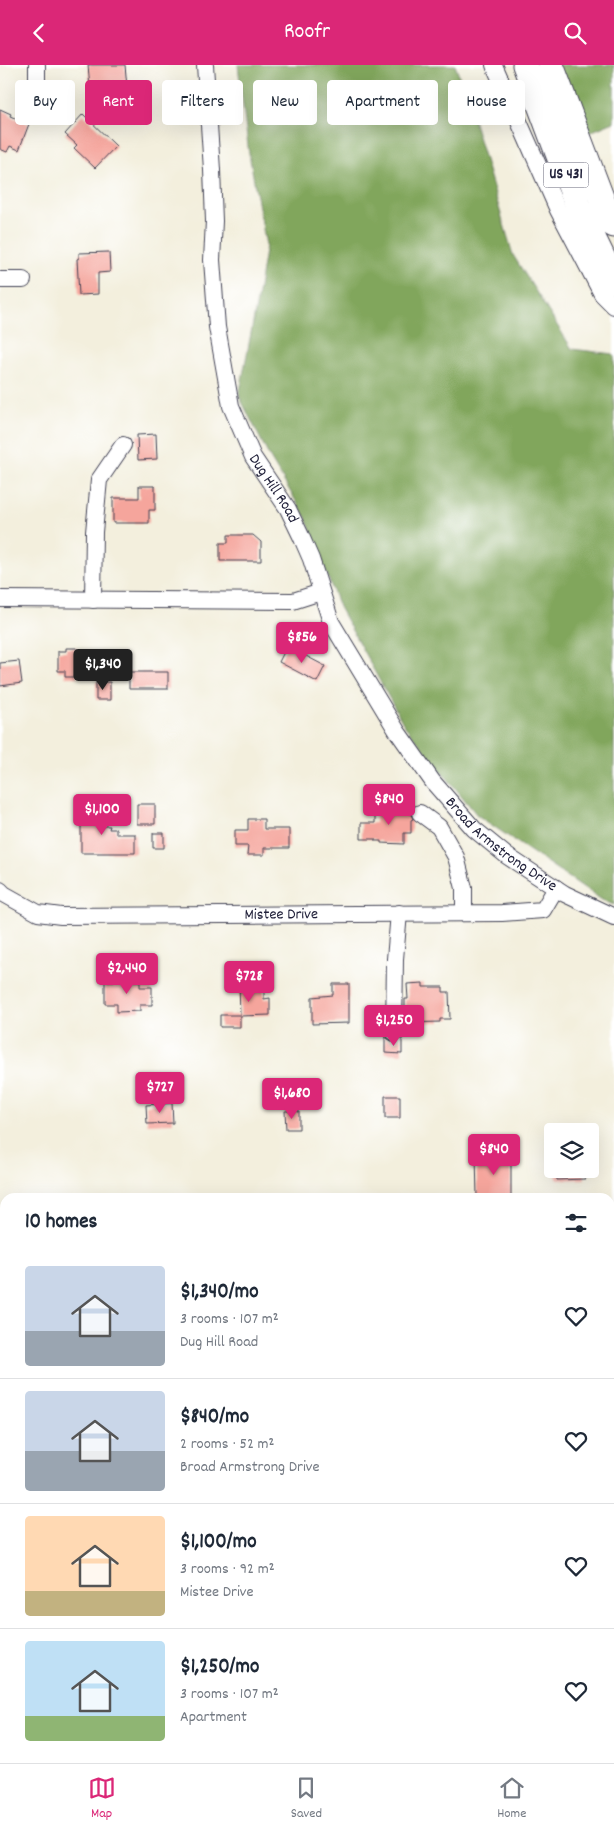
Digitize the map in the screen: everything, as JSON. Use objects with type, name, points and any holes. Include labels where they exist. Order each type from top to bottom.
[{"type":"highway","name":"US 431","points":[[525,65],[578,207],[614,281]]},
{"type":"highway","name":"US 431","points":[[551,65],[604,205],[614,225]]},
{"type":"street","name":"Dug Hill Road","points":[[205,65],[214,221],[212,260],[217,327],[231,406],[252,457],[288,509],[301,536],[321,592]]},
{"type":"street","points":[[210,145],[215,65]]},
{"type":"street","points":[[494,65],[558,210],[602,294],[614,306]]},
{"type":"street","points":[[0,280],[23,280]]},
{"type":"street","points":[[93,600],[94,532],[100,480],[123,445]]},
{"type":"street","points":[[0,599],[293,601],[321,592]]},
{"type":"street","name":"Broad Armstrong Drive","points":[[321,592],[331,622],[397,731],[433,782],[474,829],[507,857],[556,888],[614,917]]},
{"type":"street","points":[[420,813],[439,827],[456,857],[464,888],[464,913]]},
{"type":"street","name":"Mistee Drive","points":[[0,890],[38,913],[62,916],[464,913],[543,910],[556,888]]},
{"type":"street","points":[[394,1032],[395,959],[399,913]]},
{"type":"green space","points":[[238,65],[455,65],[461,80],[448,80],[448,125],[475,125],[513,255],[572,349],[614,355],[614,905],[602,900],[477,815],[404,725],[339,607],[306,518],[269,456],[239,396],[266,245],[249,154],[243,105],[243,80],[240,80]]},
{"type":"green space","points":[[551,65],[614,65],[614,122],[578,137]]},
{"type":"building","points":[[88,65],[125,65],[126,80],[89,80]]},
{"type":"building","points":[[0,109],[15,118],[15,125],[29,125],[19,150],[10,146],[7,152],[0,149]]},
{"type":"building","points":[[83,114],[85,116],[85,125],[94,125],[116,146],[95,168],[74,148],[77,145],[65,134]]},
{"type":"building","points":[[109,252],[110,272],[98,273],[98,294],[79,295],[77,259],[79,258],[79,253]]},
{"type":"building","points":[[156,434],[157,459],[138,460],[137,435]]},
{"type":"building","points":[[139,486],[155,486],[155,510],[149,510],[149,523],[113,523],[113,498],[139,498]]},
{"type":"building","points":[[228,535],[253,535],[261,542],[261,561],[220,561],[220,543],[228,543]]},
{"type":"building","points":[[287,646],[325,666],[317,682],[279,662]]},
{"type":"building","points":[[66,648],[77,648],[77,651],[86,651],[86,654],[97,654],[97,671],[77,671],[77,677],[65,677],[65,671],[58,671],[58,651],[66,651]]},
{"type":"building","points":[[19,661],[22,683],[0,686],[0,663]]},
{"type":"building","points":[[129,672],[168,672],[168,689],[129,689]]},
{"type":"building","points":[[96,682],[110,682],[110,700],[96,700]]},
{"type":"building","points":[[137,804],[155,804],[155,824],[137,824]]},
{"type":"building","points":[[81,806],[98,806],[98,826],[110,826],[109,829],[116,829],[116,834],[135,834],[135,853],[81,853]]},
{"type":"building","points":[[397,806],[413,806],[410,812],[413,819],[411,820],[411,833],[404,833],[404,844],[381,843],[381,841],[375,841],[375,839],[361,839],[361,823],[375,823],[375,809],[397,809]]},
{"type":"building","points":[[248,819],[264,819],[264,829],[289,829],[289,848],[264,848],[264,855],[247,855],[248,846],[235,846],[235,830],[248,830]]},
{"type":"building","points":[[153,833],[164,833],[164,848],[153,848]]},
{"type":"building","points":[[114,979],[134,979],[134,981],[140,981],[140,987],[152,987],[152,1005],[140,1005],[140,1011],[117,1012],[117,1004],[105,1004],[105,981],[114,981]]},
{"type":"building","points":[[264,980],[264,999],[270,998],[270,1015],[240,1016],[240,1027],[220,1027],[220,1015],[240,1015],[239,981]]},
{"type":"building","points":[[423,983],[423,987],[443,987],[443,992],[449,992],[450,1019],[440,1019],[440,1022],[405,1023],[405,999],[408,999],[407,984]]},
{"type":"building","points":[[333,984],[349,984],[349,1023],[312,1024],[312,997],[333,995]]},
{"type":"building","points":[[385,1037],[393,1042],[402,1038],[402,1054],[385,1053]]},
{"type":"building","points":[[385,1096],[400,1096],[400,1118],[385,1118]]},
{"type":"building","points":[[172,1103],[173,1123],[147,1124],[146,1105]]},
{"type":"building","points":[[285,1111],[299,1111],[299,1129],[286,1129]]},
{"type":"building","points":[[476,1155],[511,1155],[511,1193],[477,1193]]},
{"type":"building","points":[[557,1178],[585,1179],[557,1180]]}]
